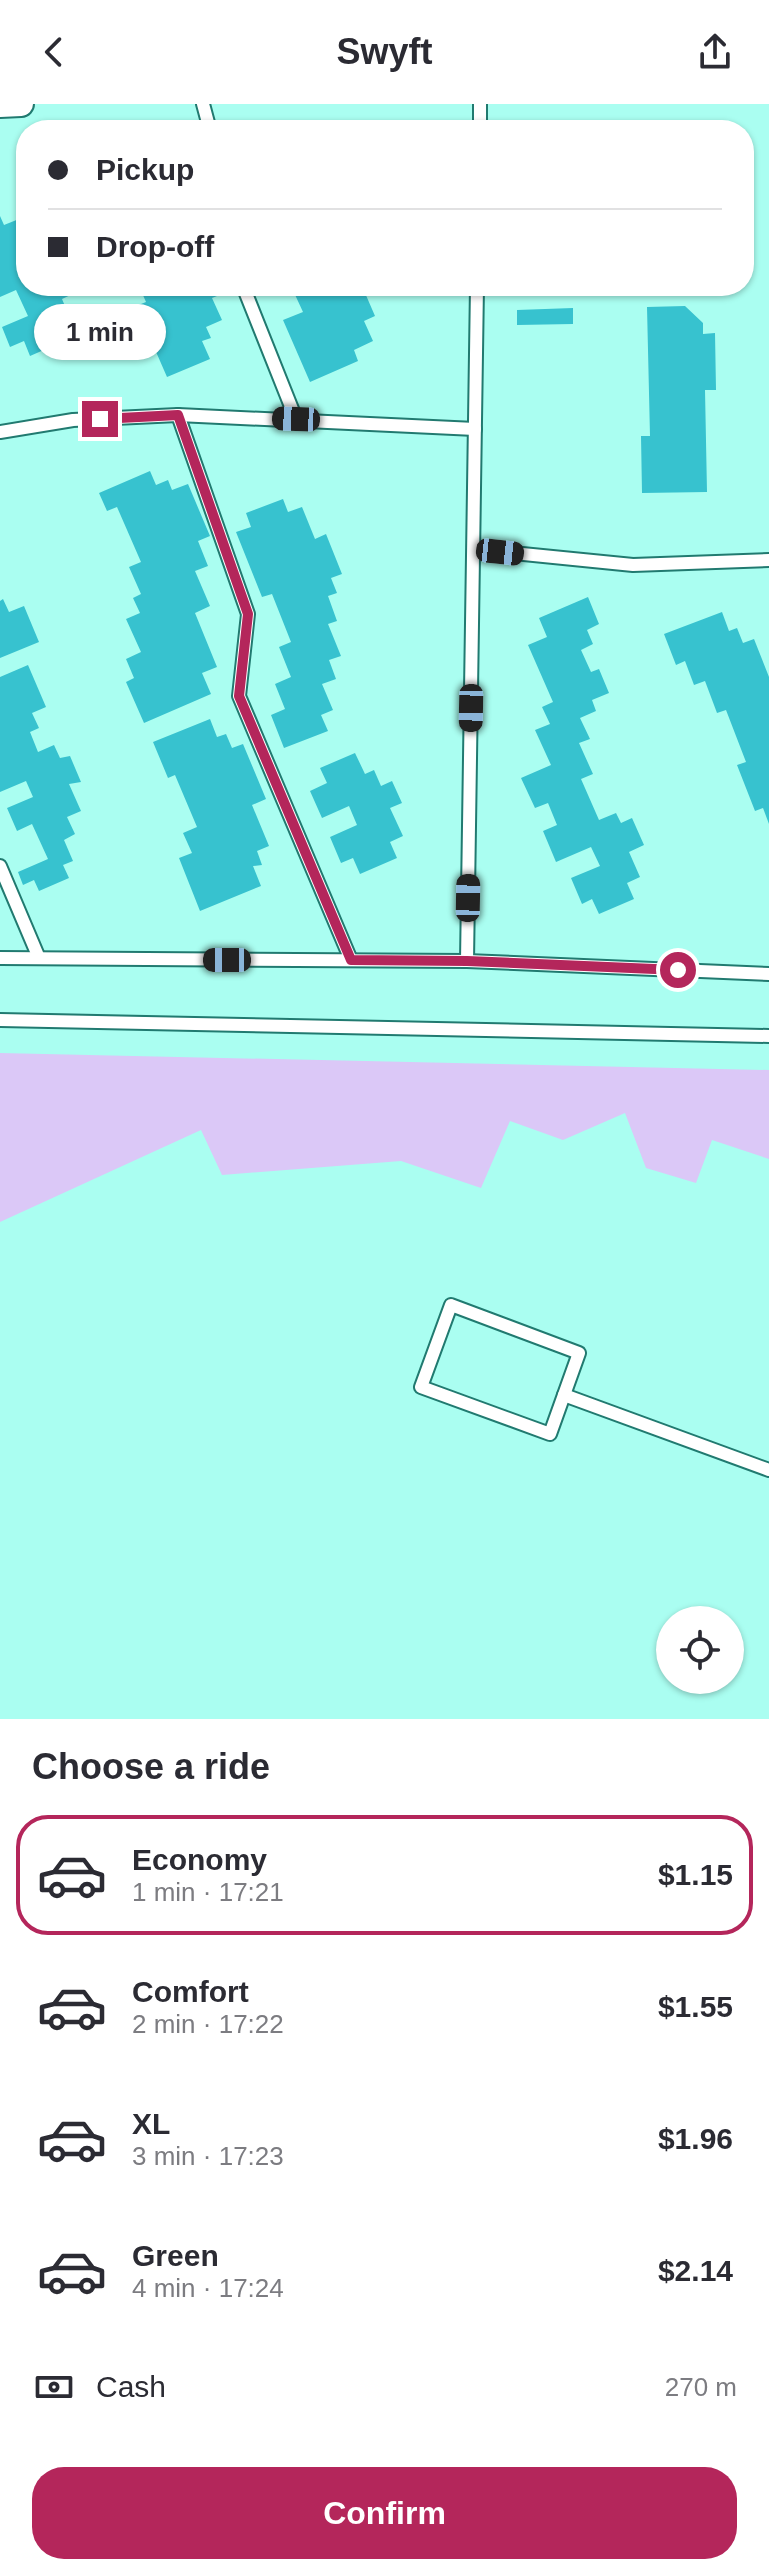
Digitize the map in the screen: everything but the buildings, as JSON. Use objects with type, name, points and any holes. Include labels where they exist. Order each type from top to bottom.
[{"type":"street","points":[[0,105],[21,104]]},
{"type":"lane","points":[[247,296],[296,419]]},
{"type":"lane","points":[[467,961],[477,296]]},
{"type":"lane","points":[[178,415],[248,614],[239,696],[351,960]]},
{"type":"lane","points":[[0,432],[73,420],[178,415],[475,429]]},
{"type":"lane","points":[[474,549],[633,565],[769,560]]},
{"type":"lane","points":[[0,866],[39,958]]},
{"type":"lane","points":[[0,958],[467,961],[769,974]]},
{"type":"lane","points":[[0,1020],[769,1036]]},
{"type":"lane","points":[[451,1305],[579,1353],[564,1395],[550,1434],[421,1387],[451,1305]]},
{"type":"lane","points":[[564,1395],[769,1470]]},
{"type":"shaded area","points":[[0,1053],[769,1070],[769,1159],[712,1140],[696,1183],[646,1168],[625,1113],[563,1140],[510,1121],[481,1188],[401,1161],[222,1175],[201,1130],[0,1222]]},
{"type":"route","points":[[100,419],[178,415],[248,614],[239,696],[351,960],[467,961],[678,970]]}]
